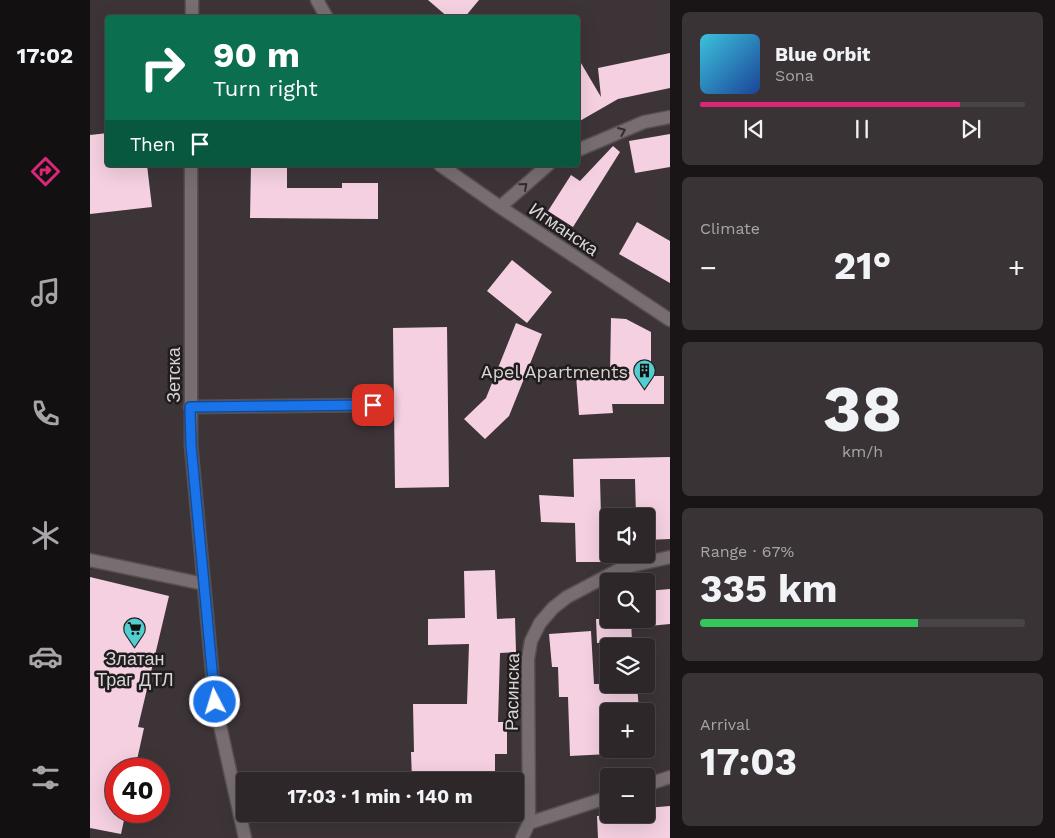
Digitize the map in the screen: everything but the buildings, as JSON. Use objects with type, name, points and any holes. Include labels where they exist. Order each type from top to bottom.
[{"type":"street","points":[[192,0],[192,15]]},
{"type":"street","points":[[317,0],[325,15]]},
{"type":"street","points":[[580,149],[644,122],[670,117]]},
{"type":"street","name":"Зетска","points":[[191,167],[191,445],[215,702],[245,838]]},
{"type":"street","name":"Игманска","points":[[443,167],[670,320]]},
{"type":"street","points":[[500,207],[546,167]]},
{"type":"street","points":[[190,407],[373,405]]},
{"type":"street","name":"Расинска","points":[[529,823],[528,659],[532,640],[540,623],[553,608],[567,597],[622,568],[670,557]]},
{"type":"street","points":[[90,560],[204,584]]},
{"type":"street","points":[[655,782],[670,777]]},
{"type":"street","points":[[522,838],[529,823],[600,800]]},
{"type":"place","name":"Apel Apartments","points":[[644,390]]},
{"type":"place","name":"Златан Траг ДТЛ","points":[[135,647]]},
{"type":"route","points":[[215,702],[191,445],[190,407],[373,405]]}]
